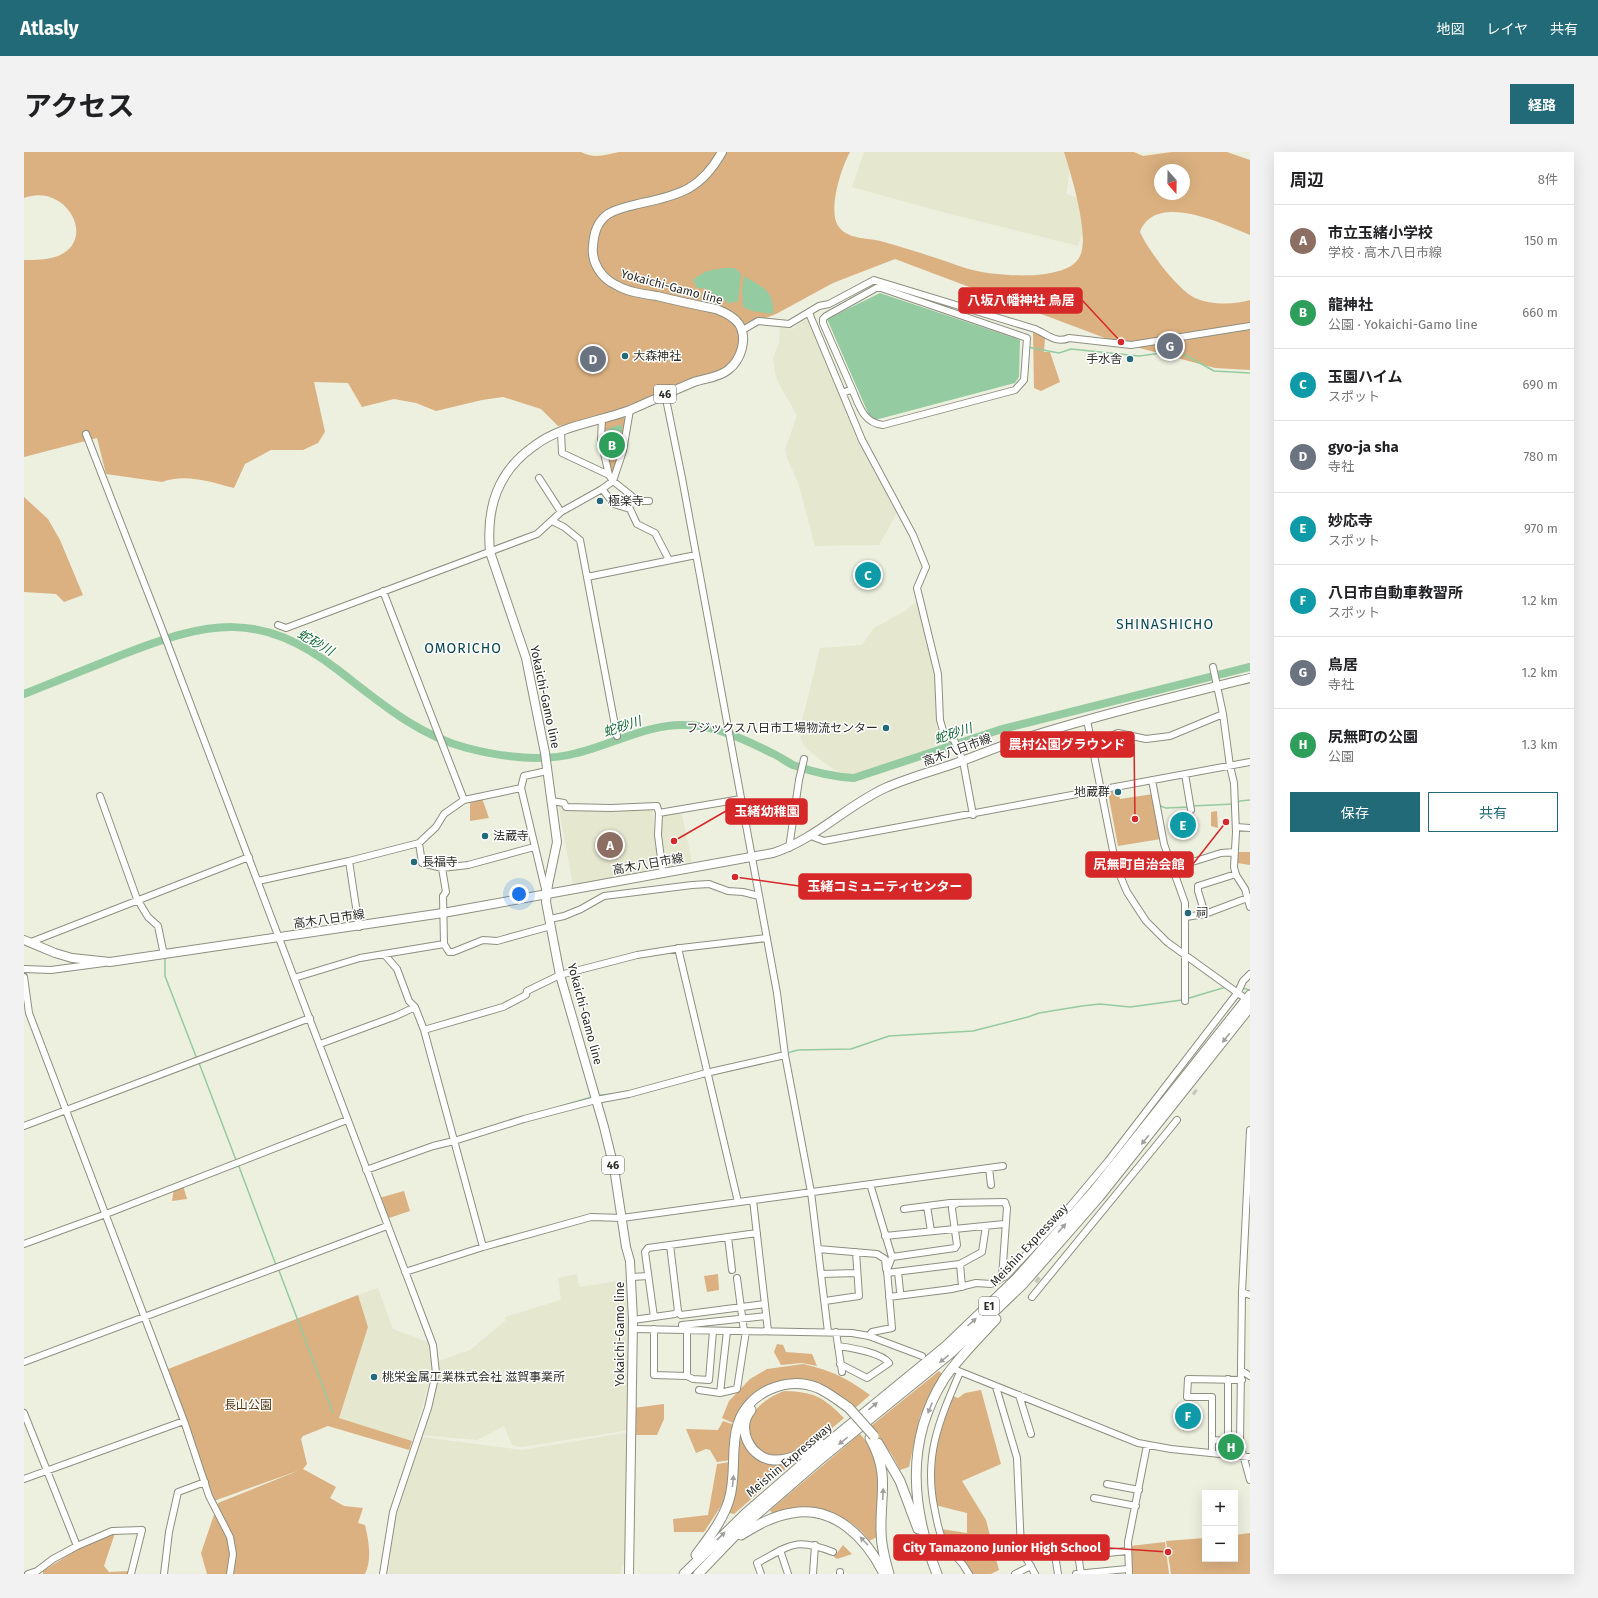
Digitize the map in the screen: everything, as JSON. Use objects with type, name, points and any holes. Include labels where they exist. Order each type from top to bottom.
[{"type":"highway","name":"Meishin Expressway","points":[[684,1574],[745,1514],[841,1432],[946,1346],[982,1313],[1036,1259],[1088,1197],[1243,994]]},
{"type":"highway","name":"Meishin Expressway","points":[[698,1574],[749,1521],[817,1462],[957,1347],[1023,1284],[1076,1225],[1250,1007]]},
{"type":"highway","points":[[928,1552],[920,1518],[915,1485],[920,1432],[932,1403],[944,1380],[961,1356],[1007,1307],[1076,1225]]},
{"type":"highway","points":[[679,1574],[708,1539],[729,1502],[733,1484],[735,1436],[738,1424],[745,1410],[755,1398],[770,1389],[780,1386],[801,1384],[817,1388],[847,1409],[872,1437],[900,1481],[937,1574]]},
{"type":"highway","points":[[841,1432],[800,1454],[788,1459],[774,1460],[762,1457],[754,1452],[748,1445],[745,1435],[749,1413],[759,1401],[772,1392],[786,1388],[801,1388],[816,1392],[847,1409]]},
{"type":"highway","points":[[872,1437],[882,1468],[884,1483],[881,1532],[889,1574]]},
{"type":"highway","points":[[726,1544],[774,1517],[793,1512],[812,1513],[831,1518],[847,1526],[868,1546],[884,1574]]},
{"type":"main road","name":"Yokaichi-Gamo line","points":[[629,1574],[633,1329],[632,1277],[614,1168],[560,975],[546,895],[557,842],[545,752],[526,658],[490,552],[488,535],[491,507],[497,489],[510,467],[534,446],[561,432],[630,410],[703,379],[717,377],[728,370],[737,359],[742,348],[741,331],[739,324],[734,320],[716,309],[640,293],[615,285],[603,276],[597,268],[592,250],[593,238],[598,224],[606,215],[628,206],[662,200],[683,193],[698,184],[713,169],[722,152]]},
{"type":"main road","name":"高木八日市線","points":[[26,942],[72,958],[110,962],[359,927],[546,895],[752,857],[789,848],[811,836],[853,805],[886,788],[961,758],[1086,720],[1250,678]]},
{"type":"street","points":[[741,331],[758,321],[789,324],[819,306],[829,304],[874,280],[1035,329],[1047,334],[1054,340],[1062,341],[1069,338],[1132,345],[1250,326]]},
{"type":"street","points":[[878,287],[1027,338],[1024,380],[1015,390],[883,425],[870,422],[864,416],[852,389],[823,323],[823,319],[878,287]]},
{"type":"street","points":[[809,313],[862,440],[913,535],[926,567],[917,588],[938,674],[940,720],[944,734],[954,740],[961,758],[973,815]]},
{"type":"street","points":[[843,393],[852,389]]},
{"type":"street","points":[[665,394],[777,993],[785,1055],[811,1192],[828,1332]]},
{"type":"street","points":[[280,627],[278,625],[286,628],[537,534],[561,512],[602,489],[612,481],[623,451],[630,410]]},
{"type":"street","points":[[602,418],[601,440],[612,481],[638,502],[649,501]]},
{"type":"street","points":[[561,432],[562,453],[609,474]]},
{"type":"street","points":[[86,434],[249,857],[278,938],[320,1044],[432,1345],[436,1373],[428,1408],[393,1512],[383,1574]]},
{"type":"street","points":[[539,478],[561,512]]},
{"type":"street","points":[[602,489],[614,504],[630,509],[637,524],[655,533],[664,546],[669,560]]},
{"type":"street","points":[[552,521],[564,527],[580,540],[617,736]]},
{"type":"street","points":[[587,576],[696,556]]},
{"type":"street","points":[[383,591],[464,800]]},
{"type":"street","points":[[1213,666],[1218,686],[1234,783],[1236,874],[1249,897],[1250,907]]},
{"type":"street","points":[[1091,744],[1118,733],[1146,739],[1170,736],[1223,714]]},
{"type":"street","points":[[1086,720],[1116,866],[1127,892],[1146,921],[1185,956],[1243,994]]},
{"type":"street","points":[[789,848],[799,780],[804,759]]},
{"type":"street","points":[[811,836],[824,841],[973,815],[1250,762]]},
{"type":"street","points":[[546,895],[534,847],[522,788],[524,776],[547,768]]},
{"type":"street","points":[[1185,774],[1191,810]]},
{"type":"street","points":[[1152,780],[1164,844],[1185,903],[1185,1001]]},
{"type":"street","points":[[258,881],[349,861],[420,843],[436,828],[444,814],[464,800],[522,788]]},
{"type":"street","points":[[100,796],[137,899],[148,917],[158,926],[164,954]]},
{"type":"street","points":[[659,813],[741,799]]},
{"type":"street","points":[[552,801],[564,803],[566,807],[611,808],[657,806],[659,813],[658,835],[663,874]]},
{"type":"street","points":[[1236,827],[1250,828]]},
{"type":"street","points":[[420,843],[422,863],[442,868],[476,863],[534,847]]},
{"type":"street","points":[[1173,868],[1221,853],[1235,852]]},
{"type":"street","points":[[26,942],[249,857]]},
{"type":"street","points":[[349,861],[359,927]]},
{"type":"street","points":[[442,868],[446,892],[443,896],[444,944],[449,952],[453,952],[483,940],[497,941],[551,923],[604,896],[709,884],[728,891],[759,896]]},
{"type":"street","points":[[1205,914],[1198,891],[1198,886],[1236,874]]},
{"type":"street","points":[[1186,917],[1205,914],[1249,897]]},
{"type":"street","points":[[424,1030],[503,1007],[526,995],[527,991],[560,975],[637,955],[678,948],[767,938]]},
{"type":"street","points":[[294,978],[343,962],[444,944]]},
{"type":"street","points":[[678,948],[706,1073],[738,1202]]},
{"type":"street","points":[[384,954],[396,969],[409,1001],[415,1007],[424,1030],[484,1247]]},
{"type":"street","points":[[24,969],[51,970],[110,962]]},
{"type":"street","points":[[889,1297],[976,1284],[992,1284],[1006,1276],[1020,1265],[1108,1161],[1243,994],[1244,981],[1250,974]]},
{"type":"street","points":[[24,977],[26,1008],[184,1421],[209,1496],[230,1537],[233,1554],[230,1574]]},
{"type":"street","points":[[320,1044],[396,1016],[415,1007]]},
{"type":"street","points":[[24,1126],[310,1018]]},
{"type":"street","points":[[366,1170],[415,1151],[596,1100],[629,1094],[706,1073],[785,1055]]},
{"type":"street","points":[[24,1244],[106,1214],[347,1120]]},
{"type":"street","points":[[1032,1297],[1040,1283],[1177,1120]]},
{"type":"street","points":[[1250,1130],[1242,1292],[1240,1444],[1247,1457],[1250,1480]]},
{"type":"street","points":[[405,1272],[484,1247],[591,1217],[622,1218],[1003,1166]]},
{"type":"street","points":[[989,1168],[991,1185]]},
{"type":"street","points":[[870,1184],[892,1257],[887,1272]]},
{"type":"street","points":[[753,1200],[768,1331]]},
{"type":"street","points":[[904,1209],[1004,1201],[1007,1205],[1004,1224],[1002,1278]]},
{"type":"street","points":[[892,1257],[955,1248],[957,1245],[952,1206],[956,1204]]},
{"type":"street","points":[[927,1206],[931,1230]]},
{"type":"street","points":[[885,1236],[931,1230],[954,1230],[1004,1224]]},
{"type":"street","points":[[24,1362],[387,1226]]},
{"type":"street","points":[[887,1272],[960,1264],[982,1252],[986,1226]]},
{"type":"street","points":[[654,1317],[645,1252],[648,1248],[756,1232]]},
{"type":"street","points":[[728,1237],[732,1270]]},
{"type":"street","points":[[670,1245],[678,1310],[684,1328],[687,1376]]},
{"type":"street","points":[[818,1249],[880,1255],[885,1259],[892,1328],[872,1332],[869,1336]]},
{"type":"street","points":[[825,1302],[859,1296],[856,1252]]},
{"type":"street","points":[[960,1264],[962,1287]]},
{"type":"street","points":[[898,1272],[900,1291]]},
{"type":"street","points":[[821,1274],[857,1273]]},
{"type":"street","points":[[632,1277],[648,1276]]},
{"type":"street","points":[[700,1390],[720,1393],[737,1389],[745,1331],[737,1278]]},
{"type":"street","points":[[1242,1292],[1250,1295]]},
{"type":"street","points":[[633,1320],[764,1304]]},
{"type":"street","points":[[720,1393],[725,1331],[722,1310]]},
{"type":"street","points":[[701,1312],[704,1330]]},
{"type":"street","points":[[684,1328],[703,1323],[766,1316]]},
{"type":"street","points":[[633,1329],[684,1328],[725,1331],[836,1332],[869,1336],[922,1356]]},
{"type":"street","points":[[654,1329],[654,1375],[687,1376],[693,1379],[709,1380],[713,1330]]},
{"type":"street","points":[[836,1332],[842,1372]]},
{"type":"street","points":[[838,1346],[869,1352],[889,1362],[867,1378],[840,1364]]},
{"type":"street","points":[[969,1574],[960,1560],[949,1551],[943,1542],[938,1528],[930,1481],[935,1436],[958,1371],[1147,1445],[1247,1457]]},
{"type":"street","points":[[1242,1371],[1250,1376]]},
{"type":"street","points":[[1212,1453],[1212,1397],[1187,1397],[1188,1379],[1242,1380]]},
{"type":"street","points":[[1212,1440],[1228,1441],[1228,1379]]},
{"type":"street","points":[[996,1387],[1017,1458],[1021,1549],[1035,1574]]},
{"type":"street","points":[[1019,1395],[1031,1434]]},
{"type":"street","points":[[24,1413],[77,1546]]},
{"type":"street","points":[[24,1479],[184,1421]]},
{"type":"street","points":[[1076,1574],[1128,1572],[1127,1551],[1147,1445]]},
{"type":"street","points":[[164,1574],[169,1532],[178,1492],[205,1482]]},
{"type":"street","points":[[1107,1484],[1139,1490]]},
{"type":"street","points":[[1094,1498],[1136,1506]]},
{"type":"street","points":[[28,1574],[37,1571],[53,1559],[77,1546],[112,1531],[142,1530],[131,1574]]},
{"type":"street","points":[[1058,1574],[1053,1542],[1076,1540],[1081,1574]]},
{"type":"street","points":[[761,1574],[757,1563],[780,1550],[798,1543],[816,1545],[833,1552]]},
{"type":"street","points":[[813,1574],[816,1545]]},
{"type":"street","points":[[780,1550],[788,1574]]},
{"type":"street","points":[[1078,1556],[1127,1551]]},
{"type":"street","points":[[1015,1574],[1031,1566]]},
{"type":"shaded area","points":[[864,152],[1073,152],[1066,194],[1094,203],[1078,246],[946,213],[852,187]]},
{"type":"shaded area","points":[[723,268],[734,268],[741,273],[738,302],[732,302],[730,304],[722,299],[720,300],[707,289],[697,288],[693,280],[707,271]]},
{"type":"shaded area","points":[[744,276],[766,290],[772,300],[773,314],[752,311],[743,307],[742,289]]},
{"type":"shaded area","points":[[880,293],[1020,340],[1019,377],[1015,383],[875,420],[869,415],[827,319]]},
{"type":"shaded area","points":[[809,316],[858,442],[897,513],[879,545],[815,546],[798,482],[788,460],[785,450],[797,415],[780,386],[775,373],[773,358],[779,343],[780,327],[793,329]]},
{"type":"shaded area","points":[[618,425],[622,426],[621,437],[614,440],[615,448],[611,448],[607,435],[608,429]]},
{"type":"shaded area","points":[[917,601],[937,675],[939,723],[936,725],[940,734],[949,741],[859,775],[848,775],[835,770],[804,746],[799,733],[820,648],[862,645],[874,628],[905,611]]},
{"type":"shaded area","points":[[558,804],[579,810],[613,812],[652,808],[660,869],[573,885]]},
{"type":"shaded area","points":[[681,811],[692,862],[664,867],[657,816]]},
{"type":"shaded area","points":[[577,1274],[579,1287],[632,1279],[630,1430],[521,1447],[512,1445],[504,1426],[477,1440],[422,1435],[439,1373],[439,1361],[470,1350],[506,1320],[505,1317],[561,1300],[558,1278]]},
{"type":"shaded area","points":[[378,1288],[393,1329],[430,1343],[433,1369],[412,1441],[339,1418],[368,1327],[358,1295]]},
{"type":"shaded area","points":[[631,1432],[630,1564],[622,1565],[621,1574],[388,1574],[395,1519],[422,1437],[522,1450]]},
{"type":"green space","points":[[24,152],[581,152],[595,156],[619,152],[850,152],[839,179],[834,211],[839,227],[843,231],[854,237],[878,240],[973,270],[988,273],[1033,275],[1062,270],[1073,264],[1080,256],[1083,234],[1081,220],[1071,175],[1064,152],[1134,152],[1143,156],[1172,152],[1227,152],[1250,160],[1250,235],[1207,218],[1174,212],[1160,214],[1148,220],[1140,232],[1149,249],[1172,278],[1195,298],[1222,304],[1250,300],[1250,370],[1215,368],[1113,341],[895,259],[833,283],[776,314],[748,325],[736,356],[730,363],[715,373],[630,410],[582,422],[558,426],[541,409],[503,397],[482,400],[436,411],[416,403],[394,399],[362,407],[348,383],[314,382],[325,432],[318,443],[303,450],[271,450],[245,464],[234,488],[189,478],[171,479],[162,482],[106,474],[97,438],[24,457],[24,260],[46,259],[58,256],[70,248],[75,238],[76,226],[72,215],[64,205],[53,198],[39,195],[24,198]]},
{"type":"green space","points":[[1033,333],[1040,334],[1045,338],[1044,352],[1050,352],[1060,382],[1041,391],[1034,388]]},
{"type":"green space","points":[[620,415],[626,419],[619,449],[621,450],[613,476],[610,474],[604,442],[603,420]]},
{"type":"green space","points":[[24,497],[48,519],[60,540],[83,595],[64,602],[56,594],[24,592]]},
{"type":"green space","points":[[1118,790],[1120,799],[1153,794],[1161,839],[1118,846],[1108,793]]},
{"type":"green space","points":[[482,798],[489,818],[470,821],[470,801]]},
{"type":"green space","points":[[1217,811],[1218,828],[1211,826],[1211,812]]},
{"type":"green space","points":[[1237,852],[1250,852],[1250,865],[1237,863]]},
{"type":"green space","points":[[183,1185],[187,1199],[172,1201],[174,1188]]},
{"type":"green space","points":[[404,1191],[410,1211],[386,1219],[379,1198]]},
{"type":"green space","points":[[718,1274],[719,1290],[707,1292],[704,1276]]},
{"type":"green space","name":"長山公園","points":[[358,1295],[368,1327],[339,1418],[412,1441],[409,1450],[328,1426],[303,1436],[301,1439],[307,1464],[303,1469],[336,1487],[330,1498],[344,1506],[363,1508],[358,1523],[365,1525],[369,1544],[369,1563],[365,1574],[207,1574],[201,1553],[218,1503],[300,1470],[214,1501],[168,1369]]},
{"type":"green space","points":[[777,1344],[783,1345],[786,1352],[812,1354],[817,1366],[802,1363],[781,1365],[774,1352]]},
{"type":"green space","points":[[803,1364],[823,1369],[838,1375],[870,1395],[854,1409],[821,1388],[773,1385],[735,1424],[722,1418],[729,1401],[750,1379],[767,1369]]},
{"type":"green space","points":[[939,1371],[943,1375],[920,1416],[909,1467],[900,1470],[892,1455],[871,1426]]},
{"type":"green space","points":[[981,1390],[1001,1464],[962,1481],[986,1520],[999,1570],[991,1574],[972,1574],[967,1564],[950,1549],[941,1529],[967,1533],[967,1513],[935,1505],[932,1481],[937,1435],[953,1396],[958,1398],[965,1393]]},
{"type":"green space","points":[[784,1391],[811,1394],[818,1397],[824,1400],[844,1418],[817,1441],[802,1450],[785,1455],[771,1455],[764,1453],[754,1445],[751,1440],[749,1433],[749,1420],[761,1404],[774,1395]]},
{"type":"green space","points":[[664,1404],[664,1419],[657,1435],[633,1435],[633,1408]]},
{"type":"green space","points":[[723,1421],[735,1425],[731,1460],[717,1462],[710,1450],[706,1449],[696,1453],[686,1429],[718,1430]]},
{"type":"green space","points":[[860,1434],[868,1445],[877,1470],[877,1537],[869,1541],[862,1532],[852,1524],[841,1517],[829,1513],[809,1512],[773,1515],[770,1510]]},
{"type":"green space","points":[[742,1439],[746,1447],[755,1456],[766,1460],[788,1462],[789,1466],[734,1514],[729,1513],[735,1494],[738,1440]]},
{"type":"green space","points":[[730,1462],[729,1484],[725,1500],[704,1532],[674,1532],[673,1519],[708,1515],[717,1464]]},
{"type":"green space","points":[[115,1533],[104,1566],[109,1572],[131,1571],[130,1574],[43,1574],[43,1571],[94,1539]]},
{"type":"green space","points":[[1250,1533],[1250,1574],[1171,1574],[1166,1541],[1202,1538],[1202,1562],[1238,1562],[1238,1535]]},
{"type":"green space","points":[[1165,1542],[1169,1574],[1132,1574],[1130,1546]]},
{"type":"green space","points":[[843,1545],[852,1554],[837,1559],[834,1557]]},
{"type":"waterway","points":[[1027,347],[1059,353],[1071,349],[1139,356],[1178,351],[1214,371],[1250,373]]},
{"type":"waterway","name":"蛇砂川","points":[[24,694],[124,654],[182,634],[208,629],[234,627],[258,630],[284,638],[310,651],[414,726],[431,735],[467,748],[522,758],[550,758],[591,749],[644,731],[685,725],[708,728],[731,735],[753,744],[801,768],[831,775],[854,778],[999,730],[1250,667]]},
{"type":"waterway","points":[[1237,803],[1240,801],[1250,800]]},
{"type":"waterway","points":[[1192,806],[1234,804]]},
{"type":"waterway","points":[[1158,805],[1166,808],[1188,807]]},
{"type":"waterway","points":[[165,959],[165,976],[197,1059]]},
{"type":"waterway","points":[[1186,999],[1226,987]]},
{"type":"waterway","points":[[1242,988],[1250,990]]},
{"type":"waterway","points":[[787,1053],[798,1050],[851,1049],[889,1036],[973,1031],[1039,1013],[1082,1006],[1100,1004],[1130,1007],[1182,1000]]},
{"type":"waterway","points":[[199,1063],[236,1160]]},
{"type":"waterway","points":[[600,1095],[614,1094]]},
{"type":"waterway","points":[[561,1106],[592,1097]]},
{"type":"waterway","points":[[477,1131],[505,1122]]},
{"type":"waterway","points":[[385,1160],[431,1144]]},
{"type":"waterway","points":[[238,1164],[276,1265]]},
{"type":"waterway","points":[[278,1268],[333,1413]]},
{"type":"tunnel","points":[[1172,1075],[1196,1093]]},
{"type":"tunnel","points":[[1029,1273],[1039,1281]]},
{"type":"place","name":"八坂八幡神社 鳥居","points":[[1121,342]]},
{"type":"place","name":"鳥居","points":[[1170,346]]},
{"type":"place","name":"大森神社","points":[[625,356]]},
{"type":"place","name":"gyo-ja sha","points":[[593,359]]},
{"type":"place","name":"手水舎","points":[[1130,359]]},
{"type":"place","name":"龍神社","points":[[612,445]]},
{"type":"place","name":"極楽寺","points":[[600,501]]},
{"type":"place","name":"玉園ハイム","points":[[868,575]]},
{"type":"place","name":"フジックス八日市工場物流センター","points":[[886,728]]},
{"type":"place","name":"地蔵群","points":[[1118,792]]},
{"type":"place","name":"農村公園グラウンド","points":[[1135,819]]},
{"type":"place","name":"尻無町自治会館","points":[[1226,822]]},
{"type":"place","name":"妙応寺","points":[[1183,825]]},
{"type":"place","name":"法蔵寺","points":[[485,836]]},
{"type":"place","name":"玉緒幼稚園","points":[[674,841]]},
{"type":"place","name":"市立玉緒小学校","points":[[610,845]]},
{"type":"place","name":"長福寺","points":[[414,862]]},
{"type":"place","name":"玉緒コミュニティセンター","points":[[735,877]]},
{"type":"place","name":"祠","points":[[1188,913]]},
{"type":"place","name":"桃栄金属工業株式会社 滋賀事業所","points":[[374,1377]]},
{"type":"place","name":"八日市自動車教習所","points":[[1188,1416]]},
{"type":"place","name":"尻無町の公園","points":[[1231,1447]]},
{"type":"place","name":"City Tamazono Junior High School","points":[[1168,1552]]},
{"type":"district","name":"SHINASHICHO","points":[[1165,624]]},
{"type":"district","name":"OMORICHO","points":[[463,648]]}]
